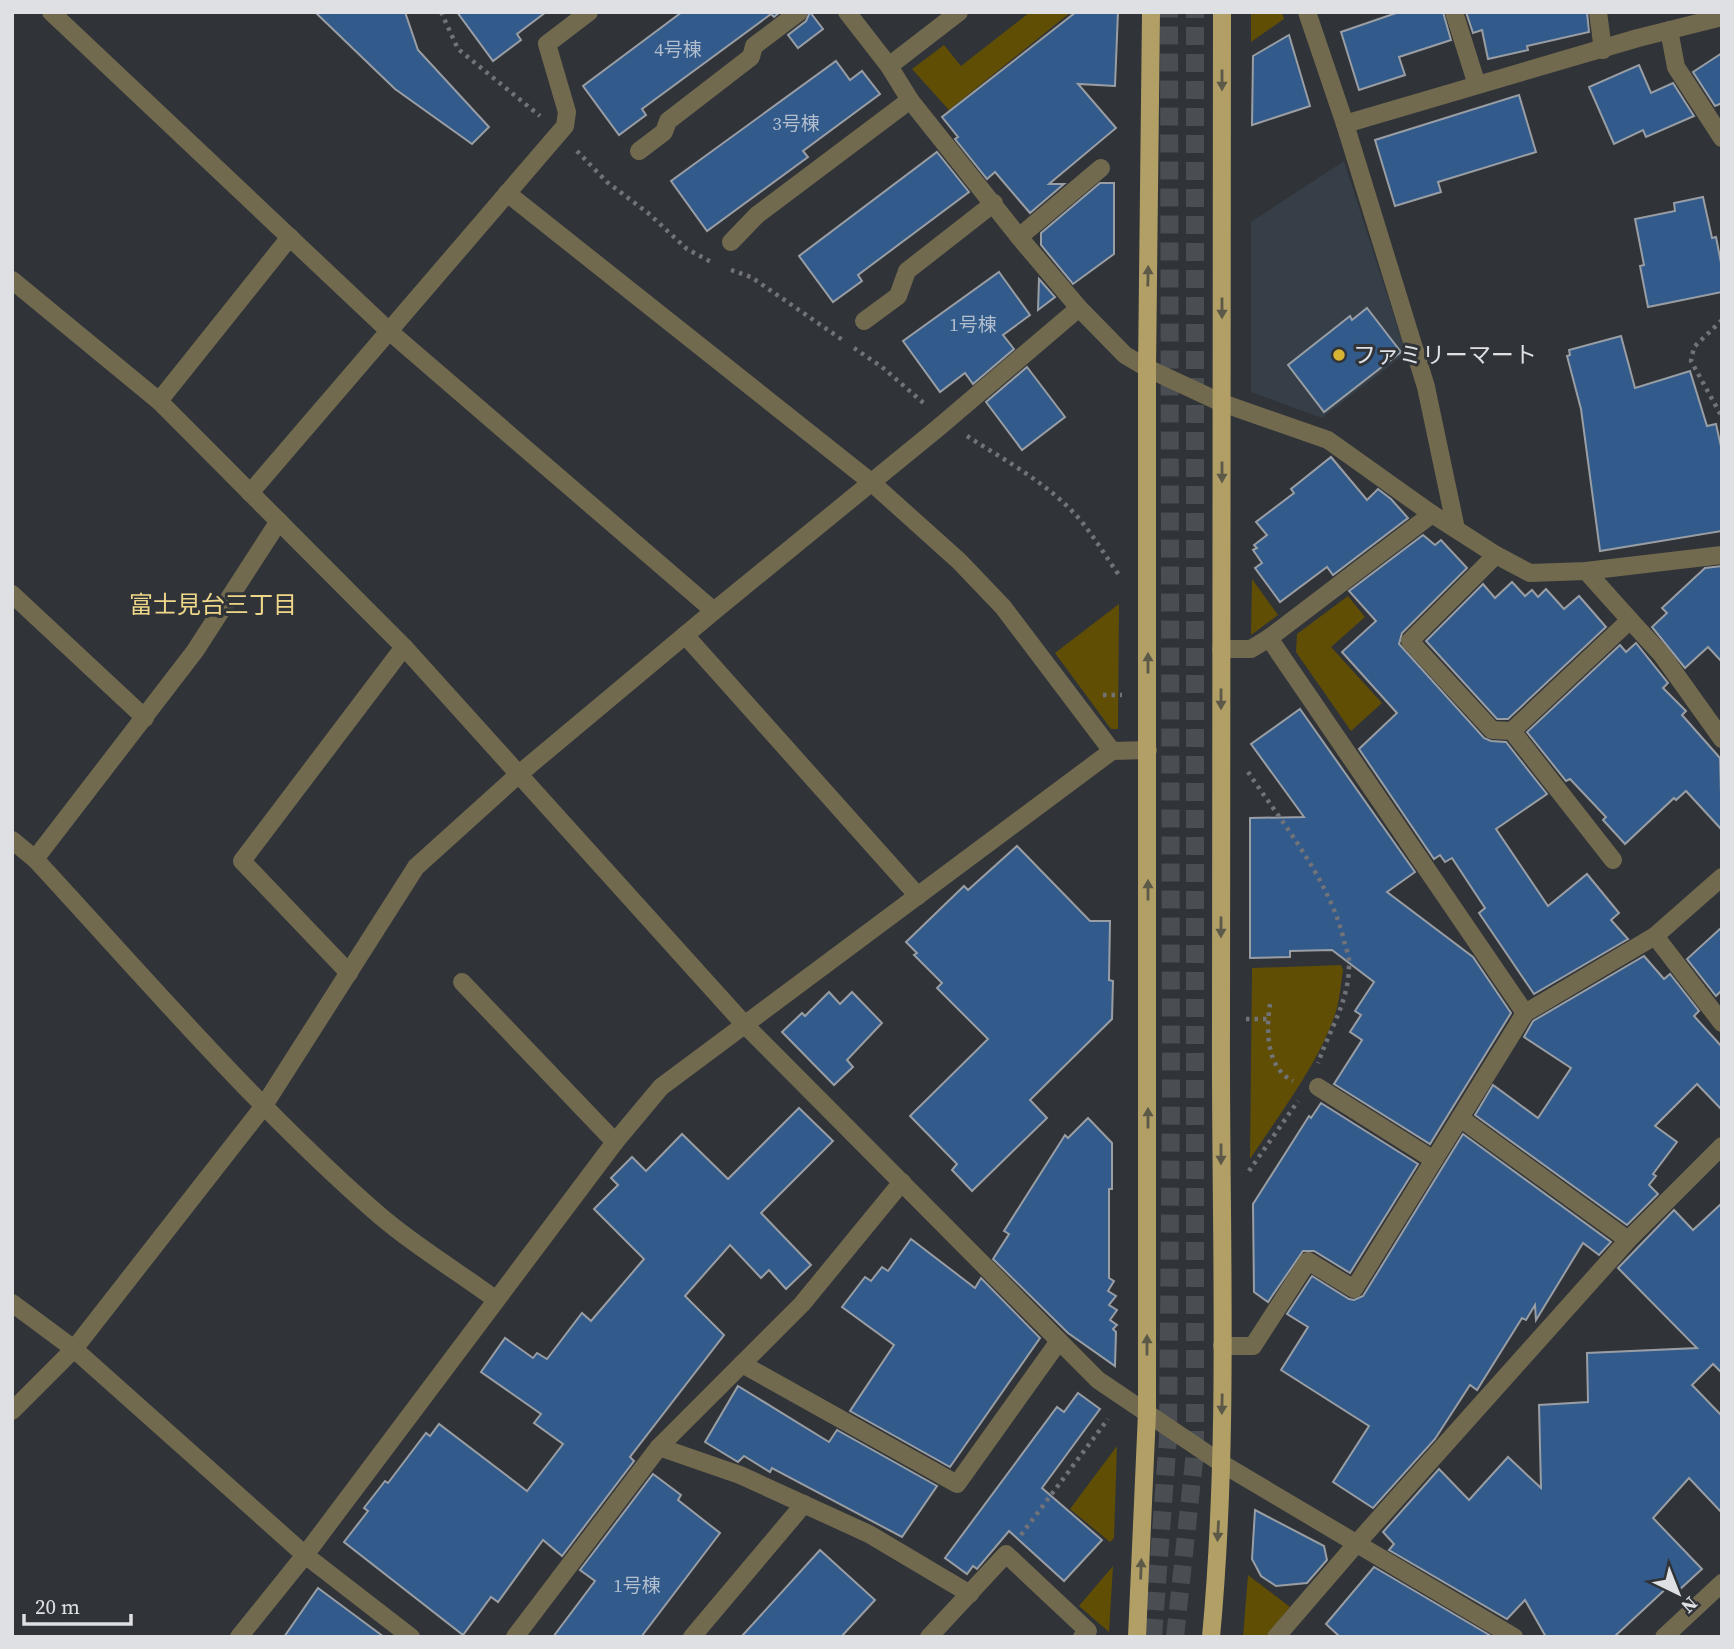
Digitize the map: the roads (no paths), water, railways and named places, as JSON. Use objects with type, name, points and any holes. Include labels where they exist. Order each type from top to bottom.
[{"type":"main road","points":[[1137,1637],[1147,1413],[1147,368],[1151,12]]},
{"type":"main road","points":[[1211,1637],[1221,1463],[1222,1346],[1222,12]]},
{"type":"street","points":[[51,12],[389,331],[714,611]]},
{"type":"street","points":[[250,493],[565,126],[567,112],[547,44],[589,12]]},
{"type":"street","points":[[639,151],[664,132],[668,121],[751,57],[754,46],[799,12]]},
{"type":"street","points":[[847,12],[889,66],[910,100],[1019,237],[1079,309],[1125,355],[1222,403],[1328,440],[1432,514],[1496,555],[1530,573],[1586,571],[1722,555]]},
{"type":"street","points":[[889,66],[959,12]]},
{"type":"street","points":[[1307,12],[1345,124],[1426,387],[1456,529]]},
{"type":"street","points":[[1454,12],[1477,85]]},
{"type":"street","points":[[1598,12],[1603,50]]},
{"type":"street","points":[[1345,124],[1722,17]]},
{"type":"street","points":[[1669,30],[1676,67],[1722,138]]},
{"type":"street","points":[[731,242],[757,215],[910,100]]},
{"type":"street","points":[[1019,237],[1101,167]]},
{"type":"street","points":[[507,193],[871,482],[959,561],[1003,607],[1112,751]]},
{"type":"street","points":[[864,320],[898,296],[907,271],[994,203]]},
{"type":"street","points":[[159,401],[290,237]]},
{"type":"street","points":[[12,280],[159,401],[404,647],[745,1025],[1098,1380],[1221,1463],[1514,1637]]},
{"type":"street","points":[[12,1411],[74,1349],[263,1107],[416,867],[519,774],[1079,309]]},
{"type":"street","points":[[1221,649],[1251,649],[1269,639],[1432,514]]},
{"type":"street","points":[[35,859],[195,651],[279,521]]},
{"type":"street","points":[[1496,555],[1410,641],[1492,730],[1512,731],[1630,621]]},
{"type":"street","points":[[1586,571],[1662,655],[1722,739]]},
{"type":"street","points":[[12,594],[145,718]]},
{"type":"street","points":[[685,635],[918,896]]},
{"type":"street","points":[[1269,639],[1525,1013]]},
{"type":"street","points":[[349,973],[242,860],[404,647]]},
{"type":"street","points":[[1512,731],[1613,860]]},
{"type":"street","points":[[239,1637],[305,1555],[615,1142],[661,1087],[1112,751],[1148,750]]},
{"type":"street","points":[[12,840],[35,859],[263,1107],[373,1210],[495,1299]]},
{"type":"street","points":[[1222,1346],[1253,1346],[1308,1261],[1354,1289],[1525,1013],[1655,936],[1722,877]]},
{"type":"street","points":[[1655,936],[1722,1023]]},
{"type":"street","points":[[462,982],[615,1142]]},
{"type":"street","points":[[1316,1080],[1434,1160]]},
{"type":"street","points":[[1460,1118],[1628,1240]]},
{"type":"street","points":[[1276,1637],[1628,1240],[1720,1152]]},
{"type":"street","points":[[515,1637],[659,1447],[802,1304],[902,1182]]},
{"type":"street","points":[[12,1303],[74,1349],[305,1555],[411,1637]]},
{"type":"street","points":[[742,1364],[957,1484],[1059,1341]]},
{"type":"street","points":[[659,1447],[740,1475],[869,1534],[970,1594]]},
{"type":"street","points":[[692,1637],[804,1504]]},
{"type":"street","points":[[929,1637],[1006,1554],[1088,1631],[1082,1637]]},
{"type":"street","points":[[1664,1637],[1722,1583]]},
{"type":"tunnel","points":[[1153,1637],[1168,1438],[1171,1102],[1169,12]]},
{"type":"tunnel","points":[[1175,1637],[1195,1452],[1195,12]]},
{"type":"place","name":"ファミリーマート","points":[[1339,355]]},
{"type":"district","name":"富士見台三丁目","points":[[213,605]]}]
